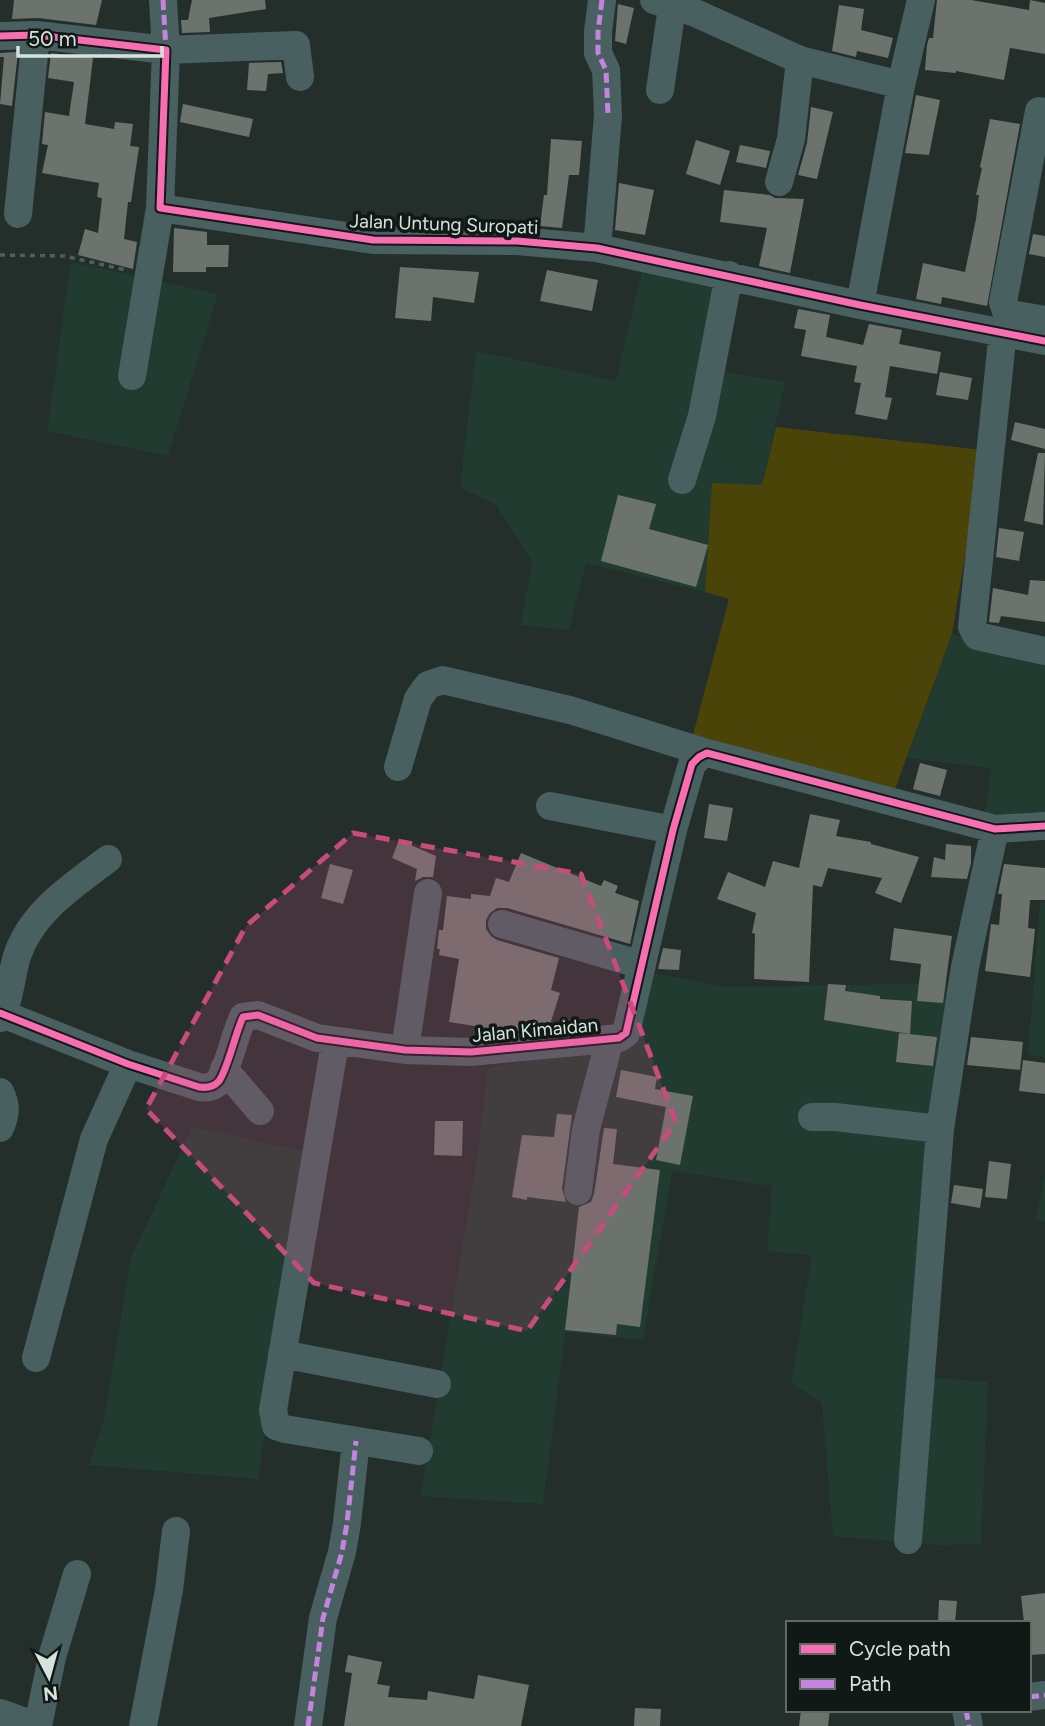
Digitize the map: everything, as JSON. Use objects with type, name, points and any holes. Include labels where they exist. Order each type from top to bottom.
[{"type":"street","points":[[132,376],[160,208],[166,50],[163,0]]},
{"type":"street","points":[[597,247],[608,115],[606,70],[598,53],[602,0]]},
{"type":"street","points":[[860,305],[901,85],[921,0]]},
{"type":"street","points":[[660,90],[663,4],[693,12],[800,60],[901,85]]},
{"type":"street","points":[[18,215],[36,35]]},
{"type":"street","points":[[0,36],[36,35],[166,50],[296,45],[300,77]]},
{"type":"street","points":[[779,182],[791,139],[800,60]]},
{"type":"street","points":[[1045,112],[1039,111],[1003,302],[1004,308],[1010,314],[1045,320]]},
{"type":"street","name":"Jalan Untung Suropati","points":[[160,208],[373,240],[517,241],[597,247],[860,305],[1045,341]]},
{"type":"street","points":[[682,480],[702,416],[729,275]]},
{"type":"street","points":[[1003,331],[972,627],[977,636],[1045,651]]},
{"type":"street","points":[[398,767],[418,699],[428,685],[443,680],[570,710],[707,753],[995,829],[1045,826]]},
{"type":"street","name":"Jalan Kimaidan","points":[[223,1069],[243,1017],[250,1014],[317,1038],[405,1051],[471,1052],[619,1038],[626,1033],[673,830],[692,764],[707,753]]},
{"type":"street","points":[[550,806],[673,830]]},
{"type":"street","points":[[908,1540],[940,1129],[965,967],[995,829]]},
{"type":"street","points":[[108,859],[50,904],[31,926],[18,954],[1,1015],[128,1064],[199,1087],[207,1088],[219,1080],[223,1069],[260,1111]]},
{"type":"street","points":[[405,1051],[428,893]]},
{"type":"street","points":[[502,924],[642,964]]},
{"type":"street","points":[[578,1191],[586,1129],[611,1039]]},
{"type":"street","points":[[335,1042],[273,1410],[276,1426],[419,1451]]},
{"type":"street","points":[[36,1359],[94,1139],[128,1064]]},
{"type":"street","points":[[0,1092],[6,1104],[0,1128]]},
{"type":"street","points":[[812,1117],[835,1117],[940,1129]]},
{"type":"street","points":[[282,1354],[437,1384]]},
{"type":"street","points":[[308,1726],[323,1618],[342,1552],[347,1523],[356,1441]]},
{"type":"street","points":[[143,1726],[169,1590],[176,1531]]},
{"type":"street","points":[[1,1718],[37,1726],[52,1657],[77,1574]]},
{"type":"path","points":[[0,255],[64,256],[149,277]]},
{"type":"highlighted area","points":[[353,833],[581,874],[676,1122],[527,1331],[314,1283],[146,1109],[246,926]]},
{"type":"shaded area","points":[[71,262],[218,294],[168,456],[47,431]]},
{"type":"shaded area","points":[[644,263],[725,280],[698,368],[785,382],[762,485],[712,484],[705,592],[586,563],[569,630],[521,625],[532,561],[496,504],[460,488],[476,351],[616,381]]},
{"type":"shaded area","points":[[776,427],[983,450],[952,634],[888,808],[689,750],[729,599],[705,592],[712,483],[762,485]]},
{"type":"shaded area","points":[[952,634],[1045,654],[1045,829],[983,831],[991,768],[907,758]]},
{"type":"shaded area","points":[[1040,903],[1045,903],[1045,1058],[1028,1054]]},
{"type":"shaded area","points":[[647,972],[727,987],[959,983],[928,1377],[988,1382],[981,1543],[942,1545],[833,1536],[822,1403],[791,1383],[812,1255],[767,1251],[772,1186],[672,1171],[643,1340],[565,1332],[543,1504],[421,1496],[476,1165],[488,1068],[636,1042]]},
{"type":"shaded area","points":[[192,1127],[314,1153],[287,1283],[258,1479],[89,1465],[104,1421],[131,1258]]},
{"type":"shaded area","points":[[1045,1174],[1045,1221],[1036,1221]]},
{"type":"building","points":[[14,0],[102,0],[96,25],[38,18],[12,19]]},
{"type":"building","points":[[192,0],[265,0],[266,9],[209,18],[210,32],[182,33],[181,20],[188,20]]},
{"type":"building","points":[[937,0],[971,0],[1029,10],[1030,0],[1045,3],[1045,54],[1010,48],[1004,80],[956,71],[925,70],[927,45],[929,38],[933,38]]},
{"type":"building","points":[[618,4],[634,8],[626,44],[615,41]]},
{"type":"building","points":[[839,5],[864,9],[861,30],[893,38],[888,58],[857,51],[856,57],[832,51]]},
{"type":"building","points":[[18,52],[12,106],[0,104],[4,57],[0,57],[0,53]]},
{"type":"building","points":[[51,53],[93,58],[85,124],[114,129],[115,122],[133,124],[130,146],[139,147],[124,239],[137,242],[133,269],[78,255],[85,229],[98,233],[102,198],[97,197],[99,183],[42,173],[48,145],[42,144],[45,112],[69,116],[74,82],[48,78]]},
{"type":"building","points":[[281,62],[283,73],[268,74],[266,91],[247,90],[249,63]]},
{"type":"building","points":[[916,95],[940,100],[929,155],[905,153]]},
{"type":"building","points":[[183,104],[253,119],[249,137],[180,122]]},
{"type":"building","points":[[811,107],[833,112],[817,179],[798,175],[807,143]]},
{"type":"building","points":[[990,119],[1020,124],[987,306],[942,297],[941,304],[916,299],[923,263],[965,272],[976,219],[979,195],[976,195]]},
{"type":"building","points":[[551,139],[582,141],[579,175],[569,175],[562,228],[540,226],[544,195],[547,195]]},
{"type":"building","points":[[696,140],[730,151],[720,185],[686,174]]},
{"type":"building","points":[[740,145],[770,151],[766,168],[736,162]]},
{"type":"building","points":[[619,183],[654,190],[645,235],[615,230]]},
{"type":"building","points":[[724,190],[770,195],[775,198],[804,199],[790,273],[759,266],[767,228],[720,222]]},
{"type":"building","points":[[174,228],[207,232],[207,245],[229,245],[228,267],[206,267],[206,272],[173,272]]},
{"type":"building","points":[[1033,234],[1045,236],[1045,257],[1029,254]]},
{"type":"building","points":[[400,267],[479,272],[474,303],[433,297],[431,321],[395,318]]},
{"type":"building","points":[[547,270],[598,280],[592,311],[540,301]]},
{"type":"building","points":[[798,309],[830,315],[826,337],[863,345],[869,324],[902,330],[899,344],[941,352],[937,374],[890,366],[885,397],[892,398],[887,420],[855,414],[861,383],[854,382],[857,366],[801,356],[806,330],[794,328]]},
{"type":"building","points":[[940,372],[972,378],[968,400],[936,395]]},
{"type":"building","points":[[1015,422],[1045,429],[1045,449],[1011,440]]},
{"type":"building","points":[[1038,453],[1045,453],[1043,525],[1024,521]]},
{"type":"building","points":[[618,495],[656,504],[649,529],[708,545],[696,587],[601,561]]},
{"type":"building","points":[[999,528],[1024,532],[1019,561],[996,557]]},
{"type":"building","points":[[1030,580],[1045,581],[1045,622],[1001,616],[999,623],[989,622],[993,588],[1028,595]]},
{"type":"building","points":[[920,763],[947,770],[940,796],[913,789]]},
{"type":"building","points":[[709,804],[733,808],[727,841],[704,838]]},
{"type":"building","points":[[810,814],[840,820],[836,836],[871,842],[919,857],[901,903],[875,893],[882,878],[828,868],[822,887],[813,885],[809,982],[754,979],[755,934],[752,933],[756,913],[717,899],[728,872],[765,887],[773,861],[799,868]]},
{"type":"building","points":[[399,840],[436,856],[433,877],[423,877],[415,881],[417,869],[392,858]]},
{"type":"building","points":[[946,844],[971,846],[967,879],[931,877],[934,857],[945,860]]},
{"type":"building","points":[[521,853],[601,886],[604,880],[618,886],[615,893],[639,901],[630,944],[507,908],[497,908],[486,920],[486,929],[491,936],[559,958],[551,990],[560,993],[549,1028],[500,1033],[493,1031],[494,1029],[449,1022],[459,959],[439,955],[440,949],[437,949],[439,930],[443,930],[447,896],[471,899],[471,894],[490,896],[496,878],[509,882]]},
{"type":"building","points":[[330,864],[353,870],[343,904],[321,898]]},
{"type":"building","points":[[1004,864],[1045,868],[1045,900],[1030,900],[1028,928],[1035,929],[1030,977],[985,971],[991,924],[999,925],[1002,894],[998,894]]},
{"type":"building","points":[[894,928],[952,936],[943,1003],[917,1001],[921,964],[890,960]]},
{"type":"building","points":[[663,948],[681,950],[679,970],[658,969]]},
{"type":"building","points":[[828,984],[846,985],[845,991],[880,996],[880,999],[912,1001],[910,1034],[824,1020]]},
{"type":"building","points":[[899,1033],[937,1037],[933,1066],[896,1062]]},
{"type":"building","points":[[971,1037],[1023,1042],[1020,1070],[967,1065]]},
{"type":"building","points":[[1023,1060],[1045,1063],[1045,1094],[1019,1091]]},
{"type":"building","points":[[621,1070],[657,1077],[655,1089],[693,1096],[680,1165],[656,1160],[666,1107],[616,1097]]},
{"type":"building","points":[[557,1114],[572,1115],[562,1189],[566,1202],[512,1197],[522,1135],[554,1137]]},
{"type":"building","points":[[435,1121],[463,1121],[462,1156],[434,1155]]},
{"type":"building","points":[[604,1128],[617,1129],[613,1164],[660,1170],[640,1327],[617,1324],[616,1335],[565,1330],[579,1207],[591,1202],[594,1194]]},
{"type":"building","points":[[989,1161],[1011,1164],[1007,1199],[985,1197]]},
{"type":"building","points":[[954,1185],[983,1189],[980,1208],[951,1203]]},
{"type":"building","points":[[1045,1593],[1045,1654],[1031,1655],[1031,1621],[1024,1621],[1021,1596]]},
{"type":"building","points":[[939,1600],[957,1601],[955,1621],[938,1621]]},
{"type":"building","points":[[348,1655],[382,1662],[377,1684],[390,1686],[388,1697],[427,1700],[428,1691],[474,1699],[478,1675],[529,1685],[521,1726],[344,1726],[352,1673],[345,1672]]},
{"type":"building","points":[[635,1708],[661,1709],[660,1726],[634,1726]]},
{"type":"building","points":[[801,1712],[830,1712],[828,1726],[799,1726]]},
{"type":"marked path","points":[[163,0],[166,50]]},
{"type":"marked path","points":[[602,0],[598,53],[606,70],[608,115]]},
{"type":"marked path","points":[[308,1726],[323,1618],[342,1552],[347,1523],[356,1441]]},
{"type":"marked path","points":[[1031,1697],[1045,1695]]},
{"type":"marked path","points":[[966,1712],[969,1726]]},
{"type":"cycle path","points":[[0,36],[36,35],[166,50],[160,208],[373,240],[517,241],[597,248],[860,305],[1045,341]]},
{"type":"cycle path","points":[[0,1013],[128,1064],[199,1087],[212,1086],[219,1081],[243,1017],[258,1015],[317,1038],[405,1050],[471,1052],[619,1038],[626,1033],[673,830],[692,764],[707,753],[995,829],[1045,826]]}]
